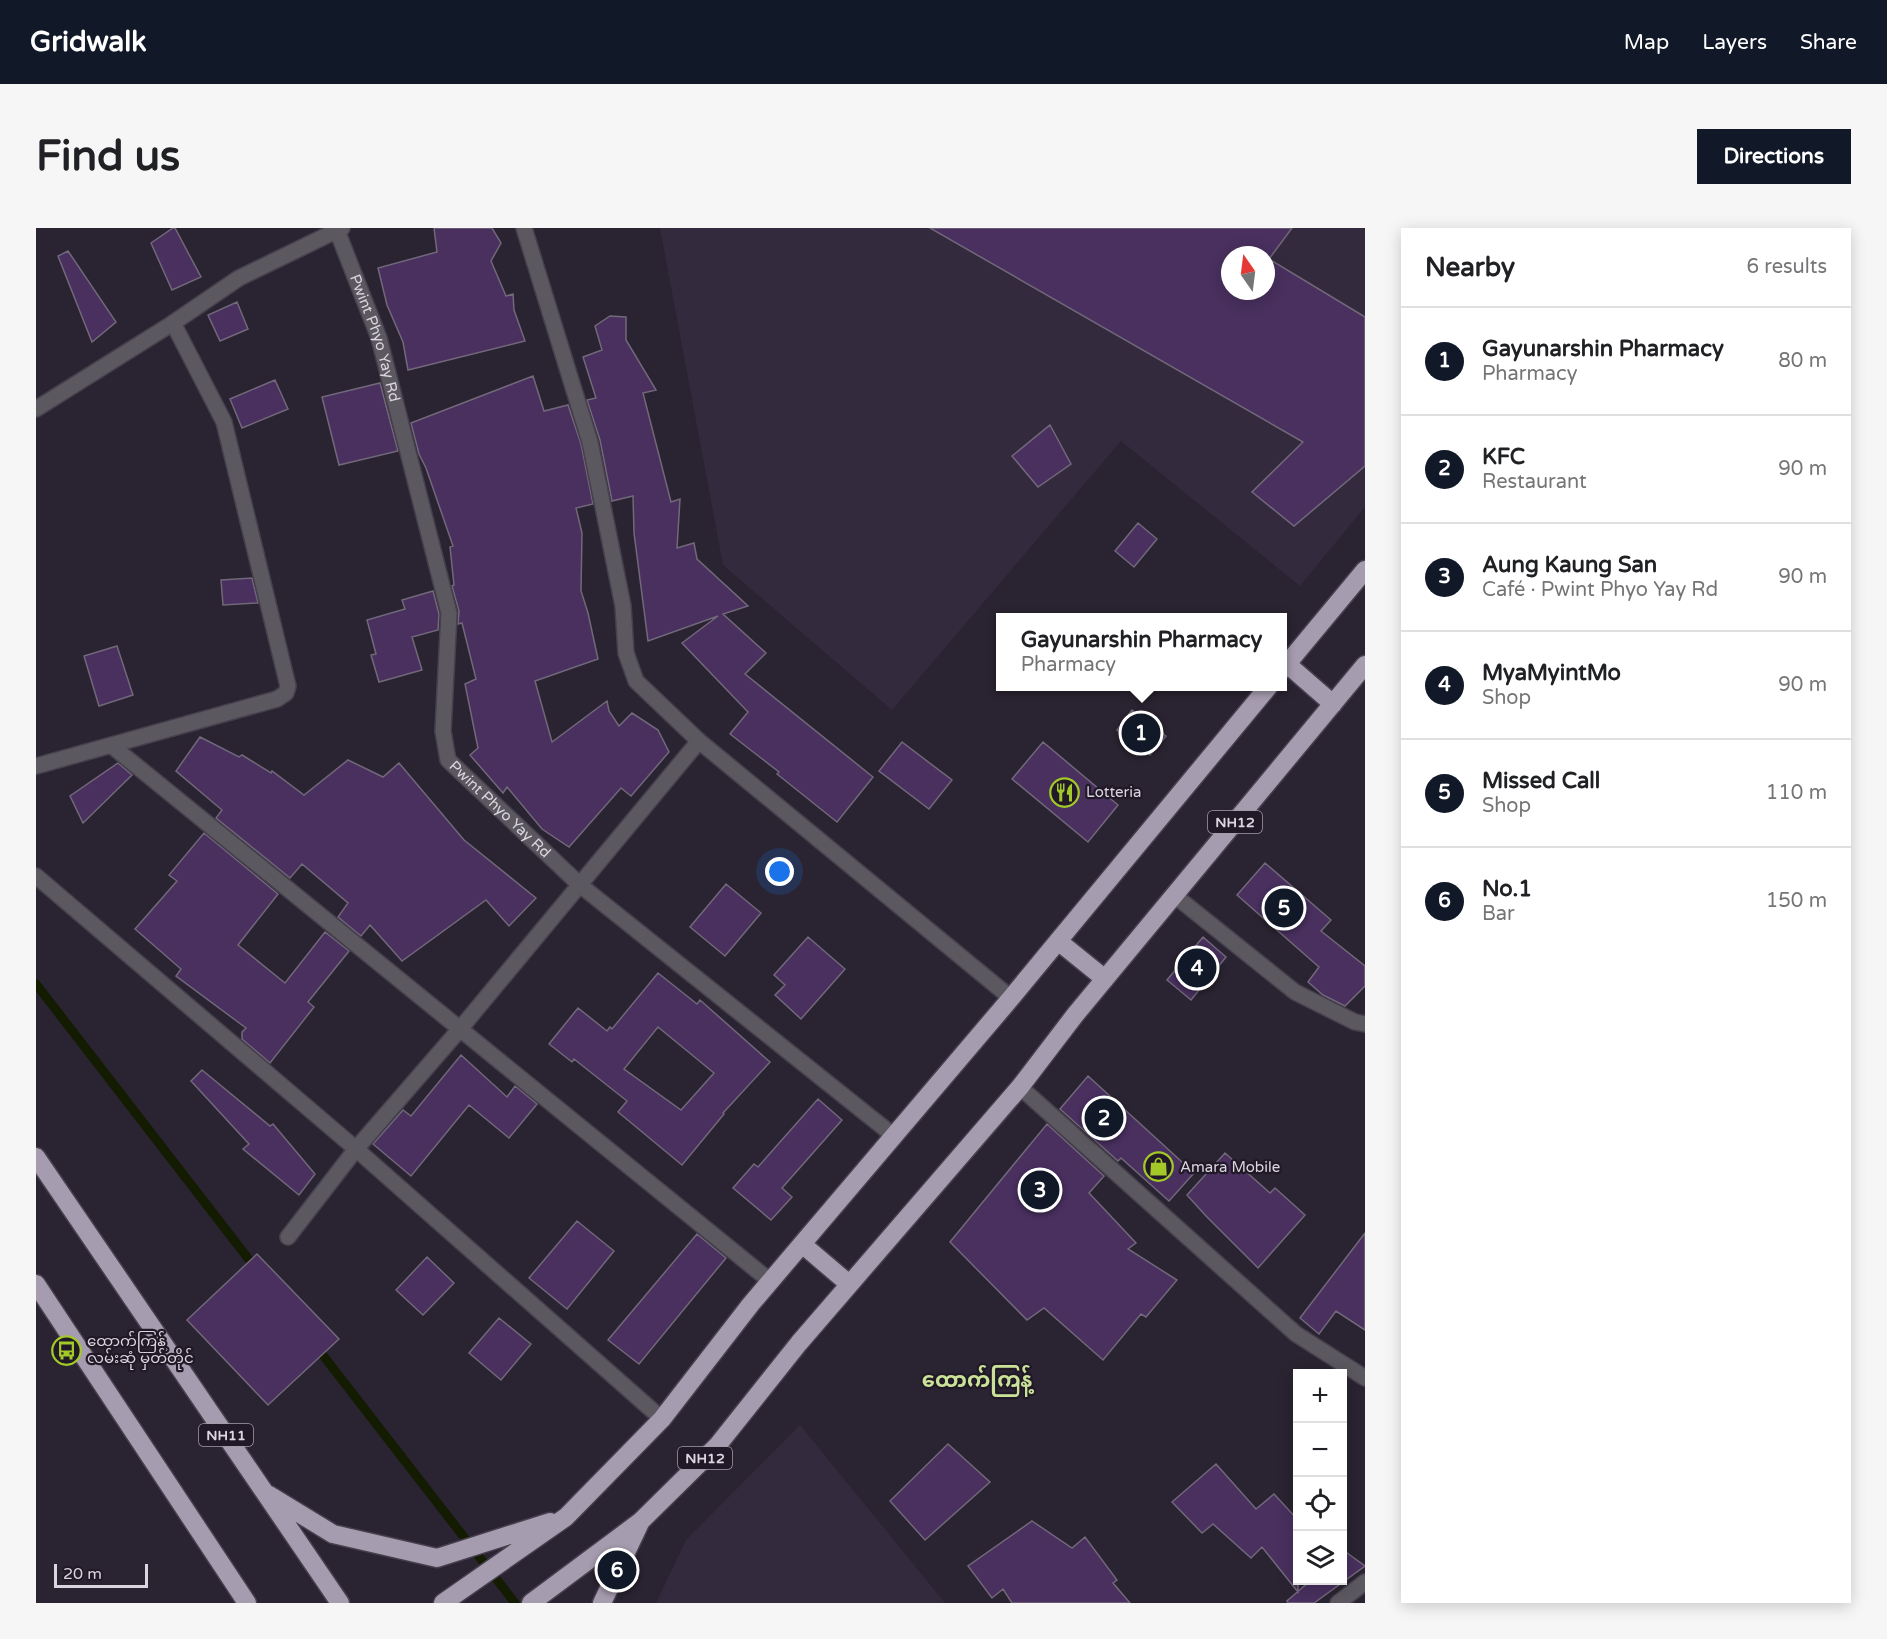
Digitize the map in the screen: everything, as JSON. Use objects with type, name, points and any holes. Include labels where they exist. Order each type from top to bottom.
[{"type":"highway","points":[[1287,663],[1365,570]]},
{"type":"highway","name":"NH12","points":[[531,1603],[641,1521],[717,1446],[799,1343],[1020,1087],[1105,979],[1365,665]]},
{"type":"highway","points":[[1287,669],[1333,704]]},
{"type":"highway","points":[[443,1603],[566,1517],[662,1419],[770,1281],[1011,998],[1266,691]]},
{"type":"highway","points":[[1058,941],[1105,979]]},
{"type":"highway","name":"NH11","points":[[36,1157],[340,1603]]},
{"type":"highway","points":[[802,1244],[849,1284]]},
{"type":"highway","points":[[36,1284],[247,1603]]},
{"type":"highway","points":[[265,1492],[333,1534],[437,1557],[566,1517]]},
{"type":"highway","points":[[602,1603],[641,1521]]},
{"type":"street","points":[[524,228],[590,442],[623,606],[626,652],[636,681],[699,741],[1011,998]]},
{"type":"street","points":[[36,409],[239,278],[338,229]]},
{"type":"street","name":"Pwint Phyo Yay Rd","points":[[338,229],[379,338],[449,613],[443,731],[448,760],[580,885],[894,1136]]},
{"type":"street","points":[[36,766],[277,699],[286,693],[288,686],[224,422],[172,323]]},
{"type":"street","points":[[288,1237],[356,1149],[460,1029],[699,741]]},
{"type":"street","points":[[112,746],[770,1281]]},
{"type":"street","points":[[36,876],[356,1149],[662,1419]]},
{"type":"street","points":[[1174,895],[1295,992],[1355,1022],[1365,1024]]},
{"type":"street","points":[[1020,1087],[1296,1334],[1365,1378]]},
{"type":"street","points":[[1338,1603],[1365,1582]]},
{"type":"shaded area","points":[[660,228],[1365,228],[1365,507],[1300,586],[1121,441],[892,710],[723,565]]},
{"type":"shaded area","points":[[800,1425],[945,1603],[656,1603],[686,1540]]},
{"type":"building","points":[[173,228],[201,277],[172,290],[151,243]]},
{"type":"building","points":[[434,228],[492,228],[501,243],[491,261],[506,296],[513,294],[514,310],[525,341],[408,370],[403,342],[387,305],[378,268],[437,252]]},
{"type":"building","points":[[930,228],[1292,228],[1275,251],[1275,246],[1221,246],[1221,300],[1275,300],[1275,263],[1365,317],[1365,466],[1294,526],[1252,492],[1303,442]]},
{"type":"building","points":[[68,251],[116,322],[92,342],[58,256]]},
{"type":"building","points":[[237,302],[248,329],[220,341],[208,315]]},
{"type":"building","points":[[610,316],[626,317],[626,340],[656,390],[643,393],[671,502],[680,499],[677,548],[694,543],[697,559],[748,606],[723,614],[766,653],[745,674],[873,777],[837,822],[730,734],[748,712],[682,643],[718,616],[648,641],[634,533],[633,496],[612,501],[600,440],[587,400],[596,398],[583,357],[602,350],[595,326]]},
{"type":"building","points":[[533,376],[544,411],[568,405],[581,444],[593,504],[576,508],[582,533],[581,591],[598,659],[535,681],[552,742],[607,701],[609,711],[619,726],[632,713],[658,730],[669,752],[631,796],[621,788],[569,847],[542,829],[507,787],[503,793],[470,755],[478,748],[465,684],[476,679],[462,623],[458,624],[459,611],[452,586],[454,585],[450,547],[453,546],[419,454],[411,423]]},
{"type":"building","points":[[275,380],[288,409],[242,428],[230,399]]},
{"type":"building","points":[[380,383],[398,451],[339,465],[322,397]]},
{"type":"building","points":[[1050,425],[1071,464],[1038,487],[1012,456]]},
{"type":"building","points":[[1138,523],[1157,539],[1134,567],[1115,551]]},
{"type":"building","points":[[252,578],[258,603],[223,605],[221,580]]},
{"type":"building","points":[[433,591],[439,614],[438,630],[412,637],[422,670],[379,682],[371,655],[376,654],[367,620],[405,609],[402,600]]},
{"type":"building","points":[[117,646],[133,695],[99,706],[84,656]]},
{"type":"building","points":[[1132,710],[1166,736],[1150,755],[1117,730]]},
{"type":"building","points":[[200,737],[239,757],[242,755],[271,773],[272,771],[304,795],[348,760],[383,777],[399,763],[464,840],[536,898],[509,926],[486,900],[402,961],[370,925],[361,936],[338,917],[348,903],[302,864],[290,878],[216,818],[222,810],[176,771]]},
{"type":"building","points":[[902,742],[952,780],[929,809],[879,771]]},
{"type":"building","name":"Lotteria","points":[[1043,742],[1118,805],[1088,842],[1012,779]]},
{"type":"building","points":[[118,763],[132,775],[83,823],[70,796]]},
{"type":"building","points":[[204,833],[278,894],[238,945],[285,983],[325,932],[349,951],[308,1002],[314,1007],[270,1063],[242,1039],[242,1032],[246,1028],[176,976],[181,969],[135,929],[177,881],[169,875]]},
{"type":"building","points":[[1265,863],[1331,920],[1321,931],[1365,966],[1365,986],[1345,1006],[1323,995],[1308,982],[1319,967],[1237,895]]},
{"type":"building","points":[[726,884],[761,913],[725,956],[690,927]]},
{"type":"building","points":[[808,937],[845,969],[801,1019],[775,995],[785,985],[774,975]]},
{"type":"building","points":[[1203,937],[1226,957],[1191,1000],[1167,980]]},
{"type":"building","points":[[658,973],[697,1004],[700,1000],[770,1062],[723,1113],[682,1165],[618,1112],[627,1101],[574,1059],[572,1062],[549,1044],[578,1008],[607,1031],[610,1027],[612,1029]],"holes":[[[658,1027],[714,1073],[681,1110],[624,1069]]]},
{"type":"building","points":[[461,1055],[507,1097],[515,1086],[537,1104],[509,1138],[469,1105],[411,1176],[373,1144],[403,1110],[411,1116]]},
{"type":"building","points":[[202,1070],[270,1126],[273,1124],[315,1174],[299,1195],[243,1149],[249,1144],[191,1081]]},
{"type":"building","points":[[1088,1076],[1194,1173],[1169,1201],[1121,1158],[1118,1161],[1060,1109]]},
{"type":"building","points":[[818,1099],[842,1120],[782,1188],[792,1197],[771,1220],[733,1188],[754,1164],[758,1167]]},
{"type":"building","points":[[1047,1124],[1104,1176],[1089,1193],[1136,1243],[1128,1249],[1177,1280],[1146,1317],[1141,1314],[1103,1360],[1044,1308],[1027,1320],[950,1242]]},
{"type":"building","points":[[1225,1153],[1270,1193],[1275,1188],[1305,1215],[1258,1268],[1187,1195]]},
{"type":"building","points":[[577,1221],[614,1251],[567,1309],[529,1278]]},
{"type":"building","points":[[1365,1233],[1365,1330],[1336,1311],[1319,1334],[1300,1318]]},
{"type":"building","points":[[697,1234],[726,1258],[639,1364],[608,1340]]},
{"type":"building","points":[[257,1254],[339,1339],[268,1405],[187,1320]]},
{"type":"building","points":[[427,1257],[454,1283],[423,1315],[396,1290]]},
{"type":"building","points":[[499,1318],[531,1344],[501,1380],[469,1353]]},
{"type":"building","points":[[948,1444],[990,1482],[925,1540],[890,1501]]},
{"type":"building","points":[[1216,1464],[1256,1509],[1274,1494],[1293,1515],[1293,1585],[1298,1585],[1298,1592],[1262,1547],[1251,1558],[1213,1524],[1202,1533],[1172,1502]]},
{"type":"building","points":[[1032,1521],[1072,1548],[1085,1537],[1117,1580],[1113,1583],[1130,1603],[1012,1603],[1003,1589],[992,1598],[968,1566]]},
{"type":"building","points":[[1347,1553],[1365,1566],[1347,1579]]},
{"type":"building","points":[[1305,1585],[1339,1585],[1314,1603],[1288,1603],[1287,1601]]},
{"type":"waterway","points":[[36,984],[257,1270]]},
{"type":"waterway","points":[[315,1345],[515,1603]]},
{"type":"place","name":"Gayunarshin Pharmacy","points":[[1141,733]]},
{"type":"place","name":"Lotteria","points":[[1065,792]]},
{"type":"place","name":"Missed Call","points":[[1284,908]]},
{"type":"place","name":"MyaMyintMo","points":[[1197,968]]},
{"type":"place","name":"KFC","points":[[1104,1118]]},
{"type":"place","name":"Amara Mobile","points":[[1159,1167]]},
{"type":"place","name":"Aung Kaung San","points":[[1040,1190]]},
{"type":"place","name":"ထောက်ကြန့် လမ်းဆုံ မှတ်တိုင်","points":[[66,1350]]},
{"type":"place","name":"No.1","points":[[617,1570]]},
{"type":"district","name":"ထောက်ကြန့်","points":[[977,1380]]}]
